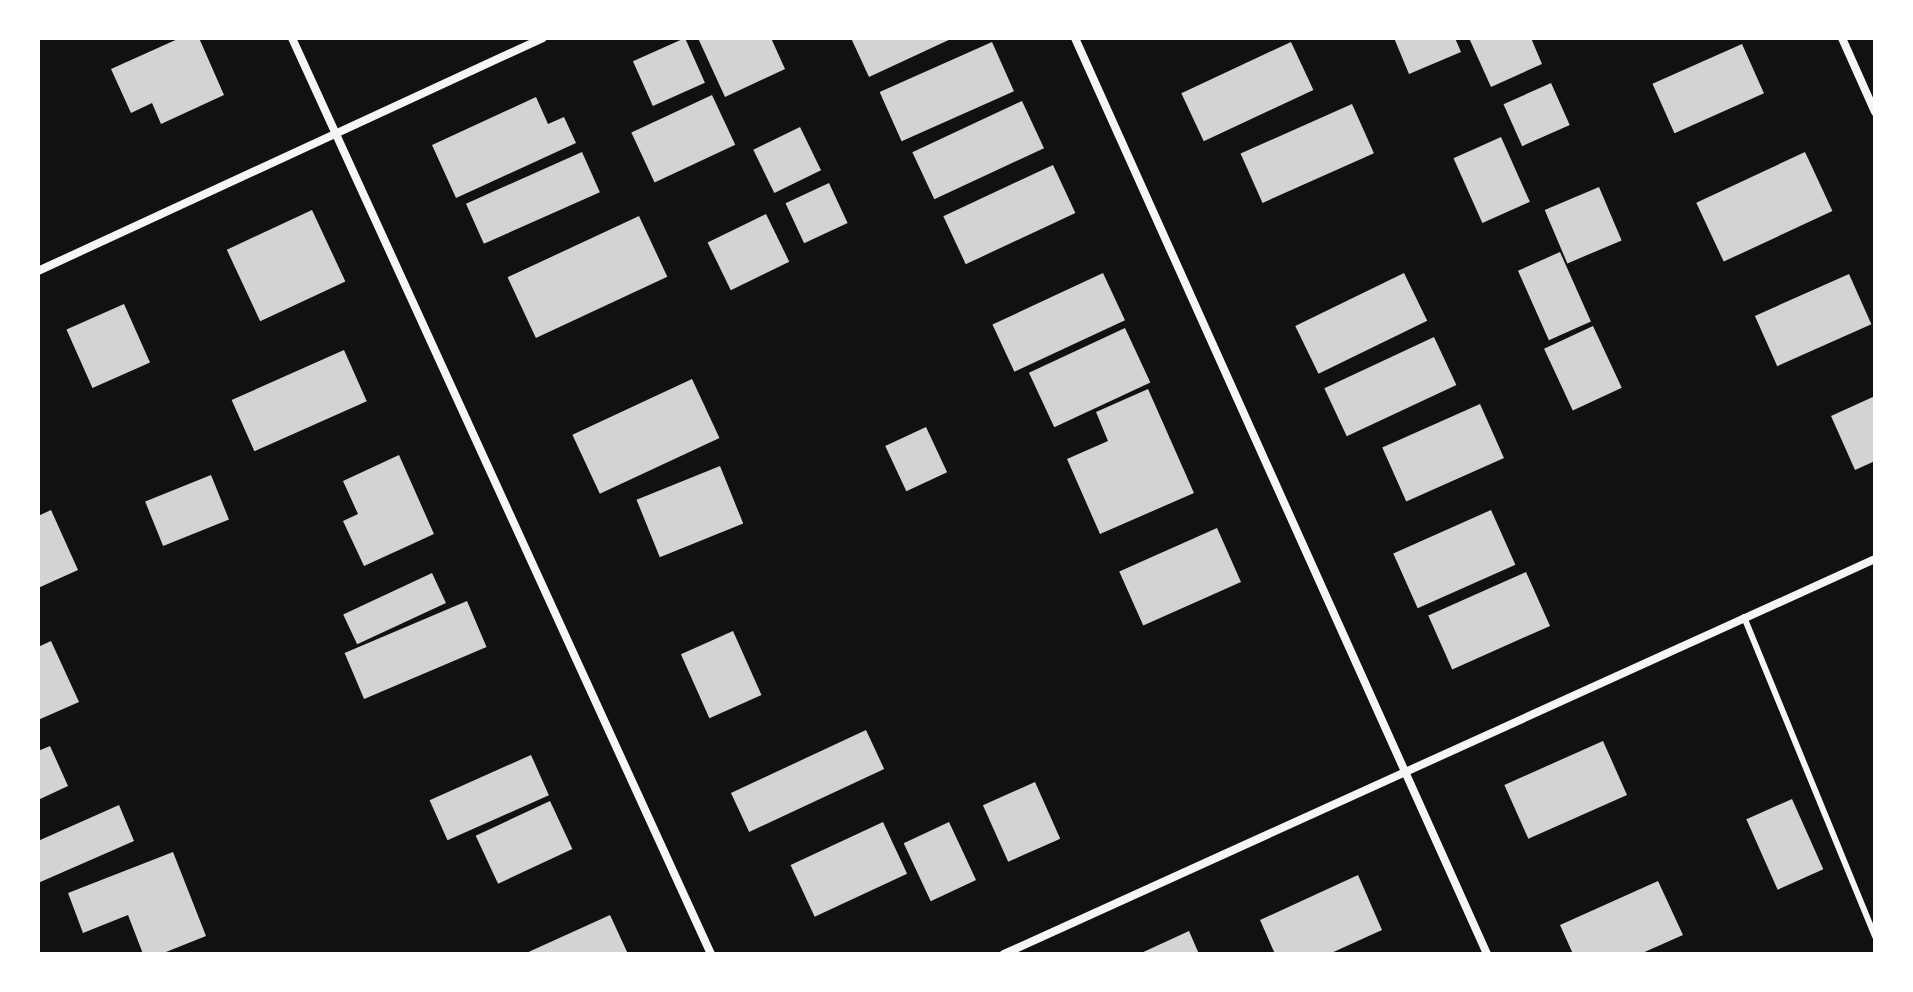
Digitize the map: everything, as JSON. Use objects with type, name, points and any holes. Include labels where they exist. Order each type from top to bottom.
[{"type":"street","points":[[292,38],[711,954]]},
{"type":"street","points":[[38,271],[543,38]]},
{"type":"street","points":[[1075,38],[1487,954]]},
{"type":"street","points":[[1842,38],[1875,112]]},
{"type":"street","points":[[1004,954],[1404,769],[1875,559]]},
{"type":"lane","points":[[1744,617],[1875,936]]},
{"type":"building","points":[[180,38],[199,38],[224,95],[161,124],[152,103],[131,113],[111,69]]},
{"type":"building","points":[[685,38],[705,83],[653,106],[633,61]]},
{"type":"building","points":[[698,38],[771,38],[785,69],[725,97]]},
{"type":"building","points":[[851,38],[953,38],[869,77]]},
{"type":"building","points":[[1394,38],[1455,38],[1461,52],[1409,74]]},
{"type":"building","points":[[1469,38],[1531,38],[1542,64],[1491,87]]},
{"type":"building","points":[[992,42],[1014,91],[902,141],[880,92]]},
{"type":"building","points":[[1291,42],[1313,90],[1204,141],[1181,93]]},
{"type":"building","points":[[1742,44],[1764,93],[1674,133],[1652,84]]},
{"type":"building","points":[[1551,83],[1570,125],[1522,146],[1503,104]]},
{"type":"building","points":[[712,95],[735,145],[655,182],[631,133]]},
{"type":"building","points":[[536,97],[548,124],[564,117],[576,143],[456,198],[432,145]]},
{"type":"building","points":[[1022,101],[1044,148],[934,199],[912,152]]},
{"type":"building","points":[[1352,104],[1374,153],[1263,203],[1241,154]]},
{"type":"building","points":[[800,127],[821,170],[774,193],[753,150]]},
{"type":"building","points":[[1501,137],[1530,202],[1482,223],[1453,158]]},
{"type":"building","points":[[582,152],[600,192],[484,244],[466,204]]},
{"type":"building","points":[[1805,152],[1832,211],[1724,262],[1696,203]]},
{"type":"building","points":[[1053,165],[1075,213],[966,264],[943,216]]},
{"type":"building","points":[[829,183],[848,223],[804,243],[785,203]]},
{"type":"building","points":[[1599,187],[1622,240],[1567,263],[1545,210]]},
{"type":"building","points":[[312,210],[345,282],[260,321],[227,250]]},
{"type":"building","points":[[766,214],[789,262],[731,290],[708,242]]},
{"type":"building","points":[[639,216],[667,277],[536,338],[508,277]]},
{"type":"building","points":[[1560,252],[1591,321],[1549,340],[1518,271]]},
{"type":"building","points":[[1103,273],[1125,320],[1014,372],[992,325]]},
{"type":"building","points":[[1404,273],[1427,321],[1318,374],[1295,326]]},
{"type":"building","points":[[1849,274],[1871,324],[1777,366],[1755,316]]},
{"type":"building","points":[[124,304],[150,362],[92,388],[66,330]]},
{"type":"building","points":[[1593,326],[1622,388],[1573,410],[1544,349]]},
{"type":"building","points":[[1125,328],[1150,382],[1054,427],[1029,373]]},
{"type":"building","points":[[1434,337],[1456,385],[1347,436],[1324,388]]},
{"type":"building","points":[[344,350],[367,401],[254,451],[232,400]]},
{"type":"building","points":[[692,379],[719,438],[600,494],[572,435]]},
{"type":"building","points":[[1148,389],[1194,493],[1100,534],[1067,459],[1108,441],[1096,412]]},
{"type":"building","points":[[1875,396],[1875,461],[1855,470],[1831,416]]},
{"type":"building","points":[[1480,404],[1504,458],[1406,501],[1382,448]]},
{"type":"building","points":[[926,427],[947,472],[906,491],[885,446]]},
{"type":"building","points":[[399,455],[434,534],[364,566],[343,521],[358,514],[343,481]]},
{"type":"building","points":[[720,466],[743,523],[660,557],[637,500]]},
{"type":"building","points":[[211,475],[229,520],[163,546],[145,502]]},
{"type":"building","points":[[51,510],[78,570],[38,588],[38,516]]},
{"type":"building","points":[[1491,510],[1515,565],[1418,608],[1393,554]]},
{"type":"building","points":[[1217,528],[1241,582],[1143,625],[1119,572]]},
{"type":"building","points":[[1526,572],[1550,626],[1452,669],[1428,616]]},
{"type":"building","points":[[432,573],[446,603],[357,644],[343,614]]},
{"type":"building","points":[[467,601],[487,647],[364,699],[345,653]]},
{"type":"building","points":[[733,631],[761,695],[709,718],[681,654]]},
{"type":"building","points":[[51,641],[79,702],[38,720],[38,647]]},
{"type":"building","points":[[866,730],[884,769],[749,832],[731,793]]},
{"type":"building","points":[[1603,741],[1627,795],[1528,839],[1504,785]]},
{"type":"building","points":[[50,746],[68,786],[38,800],[38,751]]},
{"type":"building","points":[[531,755],[549,795],[447,840],[430,800]]},
{"type":"building","points":[[1035,782],[1060,839],[1008,862],[983,805]]},
{"type":"building","points":[[1792,799],[1823,869],[1778,890],[1746,819]]},
{"type":"building","points":[[550,801],[572,849],[498,884],[476,836]]},
{"type":"building","points":[[119,805],[134,841],[38,883],[38,841]]},
{"type":"building","points":[[883,822],[907,874],[815,917],[791,865]]},
{"type":"building","points":[[949,822],[976,880],[931,901],[904,843]]},
{"type":"building","points":[[173,852],[206,936],[161,954],[143,954],[128,915],[83,933],[68,893]]},
{"type":"building","points":[[1358,875],[1382,930],[1329,954],[1275,954],[1260,920]]},
{"type":"building","points":[[1658,881],[1683,935],[1640,954],[1573,954],[1560,925]]},
{"type":"building","points":[[610,915],[628,954],[524,954]]},
{"type":"building","points":[[1189,931],[1199,954],[1139,954]]}]
